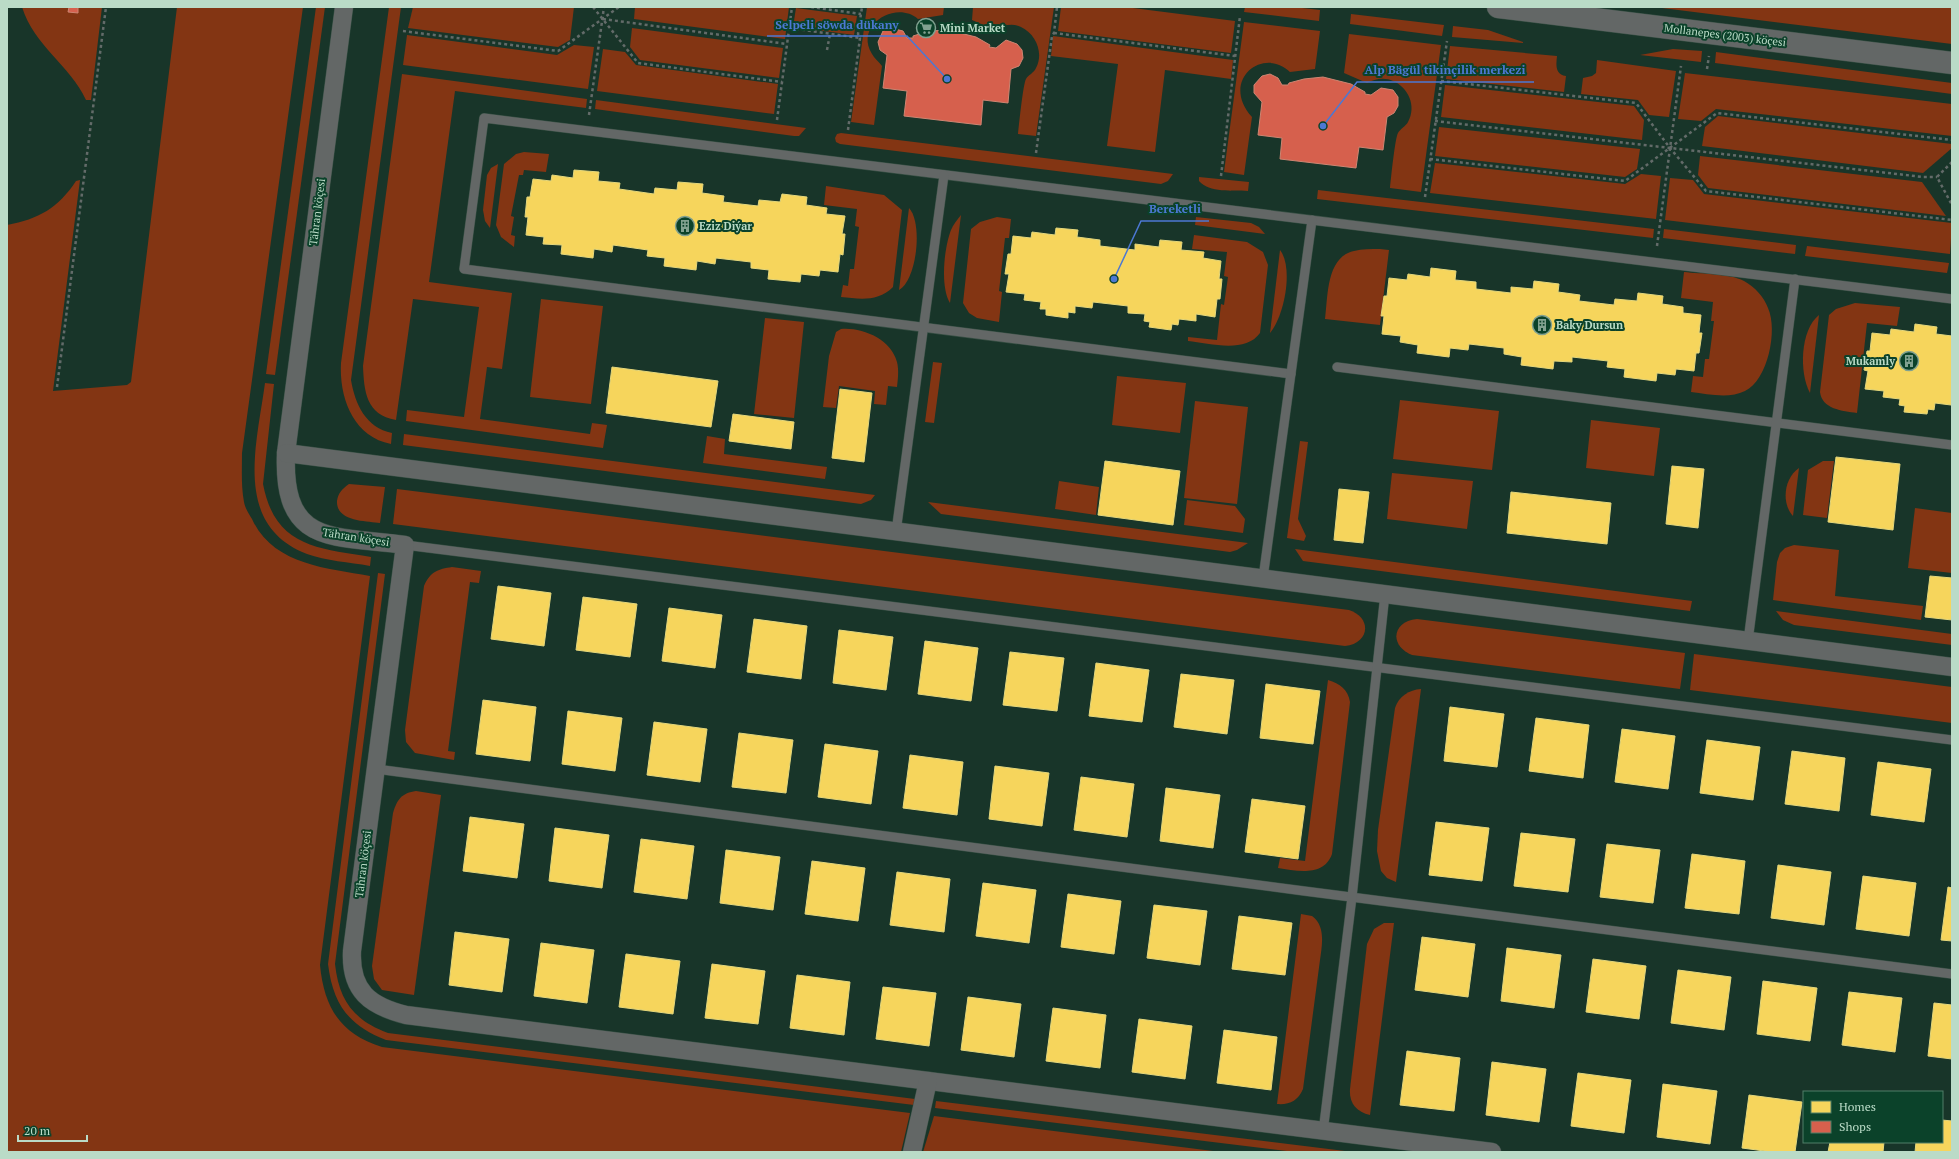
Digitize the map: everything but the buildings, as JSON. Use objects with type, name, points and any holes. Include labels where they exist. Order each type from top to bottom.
[{"type":"street","name":"Mollanepes (2003) köçesi","points":[[1498,7],[1952,63]]},
{"type":"street","name":"Tähran köçesi","points":[[345,9],[286,454],[287,488],[292,506],[303,522],[314,530],[330,535],[405,545],[352,951],[353,974],[356,984],[364,995],[387,1010],[406,1016],[1492,1152]]},
{"type":"street","points":[[286,454],[1952,667]]},
{"type":"street","points":[[912,1152],[928,1081]]},
{"type":"lane","points":[[1291,374],[464,269],[484,118],[1952,299]]},
{"type":"lane","points":[[896,532],[944,175]]},
{"type":"lane","points":[[1263,578],[1312,220]]},
{"type":"lane","points":[[1748,641],[1795,279]]},
{"type":"lane","points":[[1337,367],[1952,445]]},
{"type":"lane","points":[[405,545],[1952,740]]},
{"type":"lane","points":[[1323,1132],[1352,897],[1385,594]]},
{"type":"lane","points":[[376,769],[1952,974]]},
{"type":"path","points":[[57,387],[106,7]]},
{"type":"path","points":[[593,7],[638,63],[782,82]]},
{"type":"path","points":[[590,109],[604,7]]},
{"type":"path","points":[[403,31],[558,51],[619,7]]},
{"type":"path","points":[[777,120],[792,7]]},
{"type":"path","points":[[811,7],[861,14]]},
{"type":"path","points":[[848,130],[860,38],[858,34],[862,7]]},
{"type":"path","points":[[1036,153],[1057,7]]},
{"type":"path","points":[[1221,176],[1236,60],[1235,56],[1240,16]]},
{"type":"path","points":[[602,19],[787,44]]},
{"type":"path","points":[[790,28],[860,38]]},
{"type":"path","points":[[1054,33],[1235,56]]},
{"type":"path","points":[[827,50],[830,34]]},
{"type":"path","points":[[1425,197],[1447,41]]},
{"type":"path","points":[[1707,69],[1709,52]]},
{"type":"path","points":[[1658,238],[1681,66]]},
{"type":"path","points":[[1441,81],[1636,103],[1670,148],[1706,191],[1952,220]]},
{"type":"path","points":[[1430,159],[1625,181],[1717,113],[1952,140]]},
{"type":"path","points":[[1435,121],[1923,177],[1937,177],[1952,162]]},
{"type":"path","points":[[1937,177],[1952,205]]},
{"type":"shaded area","points":[[22,7],[102,7],[91,100],[86,100],[71,76],[43,44],[28,21]]},
{"type":"shaded area","points":[[177,7],[303,7],[242,453],[242,484],[244,502],[247,511],[261,534],[273,546],[302,562],[319,567],[370,576],[320,965],[325,994],[330,1006],[337,1017],[355,1035],[382,1047],[910,1113],[901,1152],[7,1152],[7,225],[38,216],[47,211],[62,198],[76,181],[80,180],[53,391],[127,385],[131,382]]},
{"type":"shaded area","points":[[316,7],[325,7],[275,375],[266,374]]},
{"type":"shaded area","points":[[389,7],[401,7],[351,380],[355,398],[363,414],[375,426],[392,433],[391,444],[378,440],[367,433],[358,424],[351,414],[346,402],[341,376],[341,363]]},
{"type":"shaded area","points":[[413,7],[574,7],[570,40],[558,47],[408,28]]},
{"type":"shaded area","points":[[635,7],[789,7],[785,39],[634,19]]},
{"type":"shaded area","points":[[867,7],[944,7],[943,15],[918,19],[909,14],[899,12],[880,18],[873,25],[868,34],[868,43],[873,56],[882,66],[874,125],[851,122]]},
{"type":"shaded area","points":[[973,7],[1054,7],[1036,136],[1018,134],[1025,82],[1035,70],[1038,62],[1039,50],[1037,44],[1031,34],[1021,27],[1008,25],[995,30],[972,20]]},
{"type":"shaded area","points":[[1061,7],[1125,7],[1235,21],[1231,53],[1058,31]]},
{"type":"shaded area","points":[[1245,7],[1293,7],[1320,10],[1319,21],[1244,12]]},
{"type":"shaded area","points":[[1654,7],[1952,7],[1952,44]]},
{"type":"shaded area","points":[[796,8],[857,16],[854,35],[793,27]]},
{"type":"shaded area","points":[[1351,14],[1444,25],[1442,36],[1350,24]]},
{"type":"shaded area","points":[[1244,22],[1320,31],[1315,69],[1290,72],[1280,65],[1268,63],[1258,65],[1249,71],[1243,80],[1240,91],[1243,103],[1252,117],[1244,175],[1224,172]]},
{"type":"shaded area","points":[[1453,26],[1488,30],[1523,43],[1452,37]]},
{"type":"shaded area","points":[[632,28],[783,48],[779,78],[640,60],[630,47]]},
{"type":"shaded area","points":[[1349,34],[1441,45],[1421,192],[1390,188],[1397,136],[1411,116],[1412,110],[1410,98],[1403,88],[1390,80],[1380,79],[1367,83],[1344,73]]},
{"type":"shaded area","points":[[407,35],[557,55],[574,45],[594,47],[588,89],[403,65]]},
{"type":"shaded area","points":[[1053,36],[1233,60],[1231,79],[1165,70],[1155,152],[1107,146],[1118,64],[1051,56]]},
{"type":"shaded area","points":[[1450,46],[1557,56],[1557,69],[1562,75],[1566,76],[1564,92],[1446,79]]},
{"type":"shaded area","points":[[603,49],[625,52],[636,65],[778,84],[774,114],[597,91]]},
{"type":"shaded area","points":[[1673,49],[1702,51],[1701,62],[1640,55]]},
{"type":"shaded area","points":[[1716,52],[1952,83],[1952,94],[1715,63]]},
{"type":"shaded area","points":[[1597,60],[1676,71],[1669,117],[1649,115],[1638,100],[1581,94],[1583,78],[1592,76],[1596,73]]},
{"type":"shaded area","points":[[1685,73],[1952,104],[1952,136],[1716,109],[1701,121],[1678,119]]},
{"type":"shaded area","points":[[402,74],[587,99],[586,108],[455,91],[429,282],[512,293],[502,369],[487,367],[480,419],[590,434],[592,423],[607,425],[603,448],[406,421],[407,410],[464,417],[479,307],[413,299],[396,420],[378,413],[369,400],[364,384],[363,366]]},
{"type":"shaded area","points":[[1445,85],[1634,106],[1644,120],[1642,140],[1441,117]]},
{"type":"shaded area","points":[[596,100],[806,128],[799,136],[794,136],[595,109]]},
{"type":"shaded area","points":[[1718,116],[1952,144],[1952,148],[1923,173],[1702,146],[1705,127]]},
{"type":"shaded area","points":[[1439,127],[1640,149],[1637,169],[1625,177],[1435,156]]},
{"type":"shaded area","points":[[841,133],[1173,174],[1168,181],[1161,184],[840,144],[836,142],[835,138],[837,134]]},
{"type":"shaded area","points":[[524,152],[549,154],[546,172],[524,170],[523,175],[519,175],[511,216],[514,217],[511,235],[515,236],[514,247],[501,237],[496,225],[504,164],[516,154]]},
{"type":"shaded area","points":[[1700,156],[1922,182],[1946,216],[1708,188],[1698,175]]},
{"type":"shaded area","points":[[1435,163],[1625,184],[1641,174],[1661,176],[1656,219],[1430,193]]},
{"type":"shaded area","points":[[498,164],[490,228],[485,221],[483,210],[487,175],[491,168]]},
{"type":"shaded area","points":[[1199,177],[1249,182],[1248,191],[1215,189],[1203,185],[1199,181]]},
{"type":"shaded area","points":[[1670,178],[1693,180],[1704,194],[1952,223],[1950,254],[1665,220]]},
{"type":"shaded area","points":[[826,186],[884,195],[902,210],[893,287],[887,292],[868,298],[841,297],[843,285],[848,286],[850,269],[854,269],[859,227],[855,226],[857,209],[824,205]]},
{"type":"shaded area","points":[[1318,190],[1654,229],[1653,238],[1317,199]]},
{"type":"shaded area","points":[[909,208],[916,226],[916,251],[914,264],[910,275],[905,284],[899,290]]},
{"type":"shaded area","points":[[961,215],[950,303],[947,296],[944,278],[946,247],[951,230]]},
{"type":"shaded area","points":[[997,217],[1011,219],[1009,238],[1005,238],[999,291],[1002,292],[999,322],[977,318],[969,313],[963,303],[971,229],[980,222]]},
{"type":"shaded area","points":[[1196,217],[1251,223],[1259,227],[1265,234],[1195,225]]},
{"type":"shaded area","points":[[1664,229],[1796,245],[1795,254],[1663,238]]},
{"type":"shaded area","points":[[1194,235],[1247,242],[1263,252],[1268,265],[1260,333],[1253,339],[1245,343],[1226,346],[1188,341],[1188,337],[1217,340],[1221,304],[1224,305],[1228,277],[1224,276],[1227,252],[1192,249]]},
{"type":"shaded area","points":[[1807,246],[1949,263],[1947,273],[1805,256]]},
{"type":"shaded area","points":[[1363,249],[1389,250],[1380,325],[1325,319],[1330,279],[1333,269],[1338,261],[1345,255],[1354,251]]},
{"type":"shaded area","points":[[1280,250],[1284,258],[1286,268],[1286,292],[1279,316],[1270,333]]},
{"type":"shaded area","points":[[1684,272],[1723,275],[1738,278],[1748,283],[1762,296],[1771,317],[1772,329],[1769,354],[1760,376],[1753,385],[1745,391],[1732,395],[1711,395],[1691,392],[1693,376],[1703,377],[1705,359],[1709,359],[1714,321],[1711,321],[1713,302],[1681,298]]},
{"type":"shaded area","points":[[541,299],[603,306],[591,404],[530,397]]},
{"type":"shaded area","points":[[1855,303],[1900,307],[1897,326],[1867,323],[1857,413],[1839,410],[1829,406],[1822,398],[1820,392],[1829,315],[1836,309]]},
{"type":"shaded area","points":[[1819,315],[1810,393],[1806,385],[1804,374],[1803,352],[1808,331]]},
{"type":"shaded area","points":[[765,318],[804,322],[794,418],[754,414]]},
{"type":"shaded area","points":[[841,329],[858,330],[875,336],[889,347],[894,354],[898,368],[897,387],[888,386],[886,405],[874,404],[875,391],[839,386],[836,408],[823,407],[829,356],[836,332]]},
{"type":"shaded area","points":[[933,362],[942,363],[934,423],[925,422]]},
{"type":"shaded area","points":[[1117,376],[1186,383],[1180,433],[1112,425]]},
{"type":"shaded area","points":[[265,383],[274,384],[263,484],[269,505],[277,521],[288,532],[301,541],[316,547],[371,557],[370,566],[330,560],[307,554],[283,541],[268,524],[259,503],[255,480],[255,456]]},
{"type":"shaded area","points":[[1400,400],[1499,411],[1492,470],[1393,459]]},
{"type":"shaded area","points":[[1195,401],[1248,407],[1237,504],[1184,498]]},
{"type":"shaded area","points":[[1591,420],[1660,428],[1654,476],[1586,468]]},
{"type":"shaded area","points":[[404,434],[875,495],[871,500],[861,504],[403,445]]},
{"type":"shaded area","points":[[707,436],[725,439],[724,454],[827,467],[825,479],[703,463]]},
{"type":"shaded area","points":[[1300,441],[1308,442],[1298,519],[1306,536],[1304,541],[1287,538]]},
{"type":"shaded area","points":[[1823,461],[1834,461],[1827,518],[1803,515],[1808,470]]},
{"type":"shaded area","points":[[1799,468],[1793,516],[1789,511],[1787,504],[1786,491],[1790,478]]},
{"type":"shaded area","points":[[1392,473],[1473,481],[1467,529],[1387,519]]},
{"type":"shaded area","points":[[1059,481],[1099,487],[1096,515],[1055,509]]},
{"type":"shaded area","points":[[349,484],[385,487],[380,523],[360,521],[347,517],[341,513],[338,508],[338,496]]},
{"type":"shaded area","points":[[397,489],[1349,610],[1357,614],[1362,619],[1365,624],[1365,630],[1359,641],[1345,646],[393,524]]},
{"type":"shaded area","points":[[1187,500],[1235,506],[1245,519],[1243,533],[1184,525]]},
{"type":"shaded area","points":[[928,502],[1248,543],[1237,550],[1230,552],[941,514]]},
{"type":"shaded area","points":[[1915,508],[1952,513],[1952,573],[1908,568]]},
{"type":"shaded area","points":[[1794,545],[1839,550],[1835,596],[1923,606],[1921,620],[1773,600],[1777,562],[1780,553],[1785,548]]},
{"type":"shaded area","points":[[1295,549],[1692,601],[1690,611],[1303,561]]},
{"type":"shaded area","points":[[452,567],[481,571],[479,583],[470,582],[448,751],[455,752],[454,760],[415,753],[406,742],[405,730],[424,586],[432,574]]},
{"type":"shaded area","points":[[378,573],[385,574],[335,964],[337,977],[344,998],[357,1015],[376,1028],[388,1033],[915,1099],[914,1105],[386,1040],[373,1034],[352,1020],[339,1002],[334,991],[328,964]]},
{"type":"shaded area","points":[[1776,611],[1952,634],[1952,645],[1794,625],[1783,620]]},
{"type":"shaded area","points":[[1417,619],[1685,653],[1680,689],[1412,655],[1400,646],[1396,634],[1402,624]]},
{"type":"shaded area","points":[[1694,654],[1952,687],[1952,723],[1690,690]]},
{"type":"shaded area","points":[[1328,680],[1336,683],[1345,690],[1350,702],[1332,854],[1323,866],[1309,871],[1278,868],[1280,858],[1305,861]]},
{"type":"shaded area","points":[[1421,689],[1396,882],[1387,878],[1381,871],[1377,851],[1378,830],[1395,708],[1399,700],[1405,694]]},
{"type":"shaded area","points":[[416,791],[441,795],[414,995],[382,990],[374,979],[372,966],[393,813],[398,800],[407,793]]},
{"type":"shaded area","points":[[1301,914],[1312,916],[1319,925],[1322,936],[1321,954],[1303,1089],[1299,1097],[1293,1101],[1285,1104],[1277,1104]]},
{"type":"shaded area","points":[[1384,923],[1394,923],[1370,1115],[1361,1112],[1354,1106],[1351,1099],[1350,1089],[1367,944],[1374,929]]},
{"type":"shaded area","points":[[936,1101],[1353,1152],[1295,1152],[935,1108]]},
{"type":"shaded area","points":[[934,1116],[1221,1152],[923,1152]]},
{"type":"place","name":"Mini Market","points":[[926,28]]},
{"type":"place","name":"Selpeli söwda dükany","points":[[947,79]]},
{"type":"place","name":"Alp Bägül tikinçilik merkezi","points":[[1323,126]]},
{"type":"place","name":"Eziz Diýar","points":[[685,226]]},
{"type":"place","name":"Bereketli","points":[[1114,279]]},
{"type":"place","name":"Baky Dursun","points":[[1542,325]]},
{"type":"place","name":"Mukamly","points":[[1909,361]]}]
